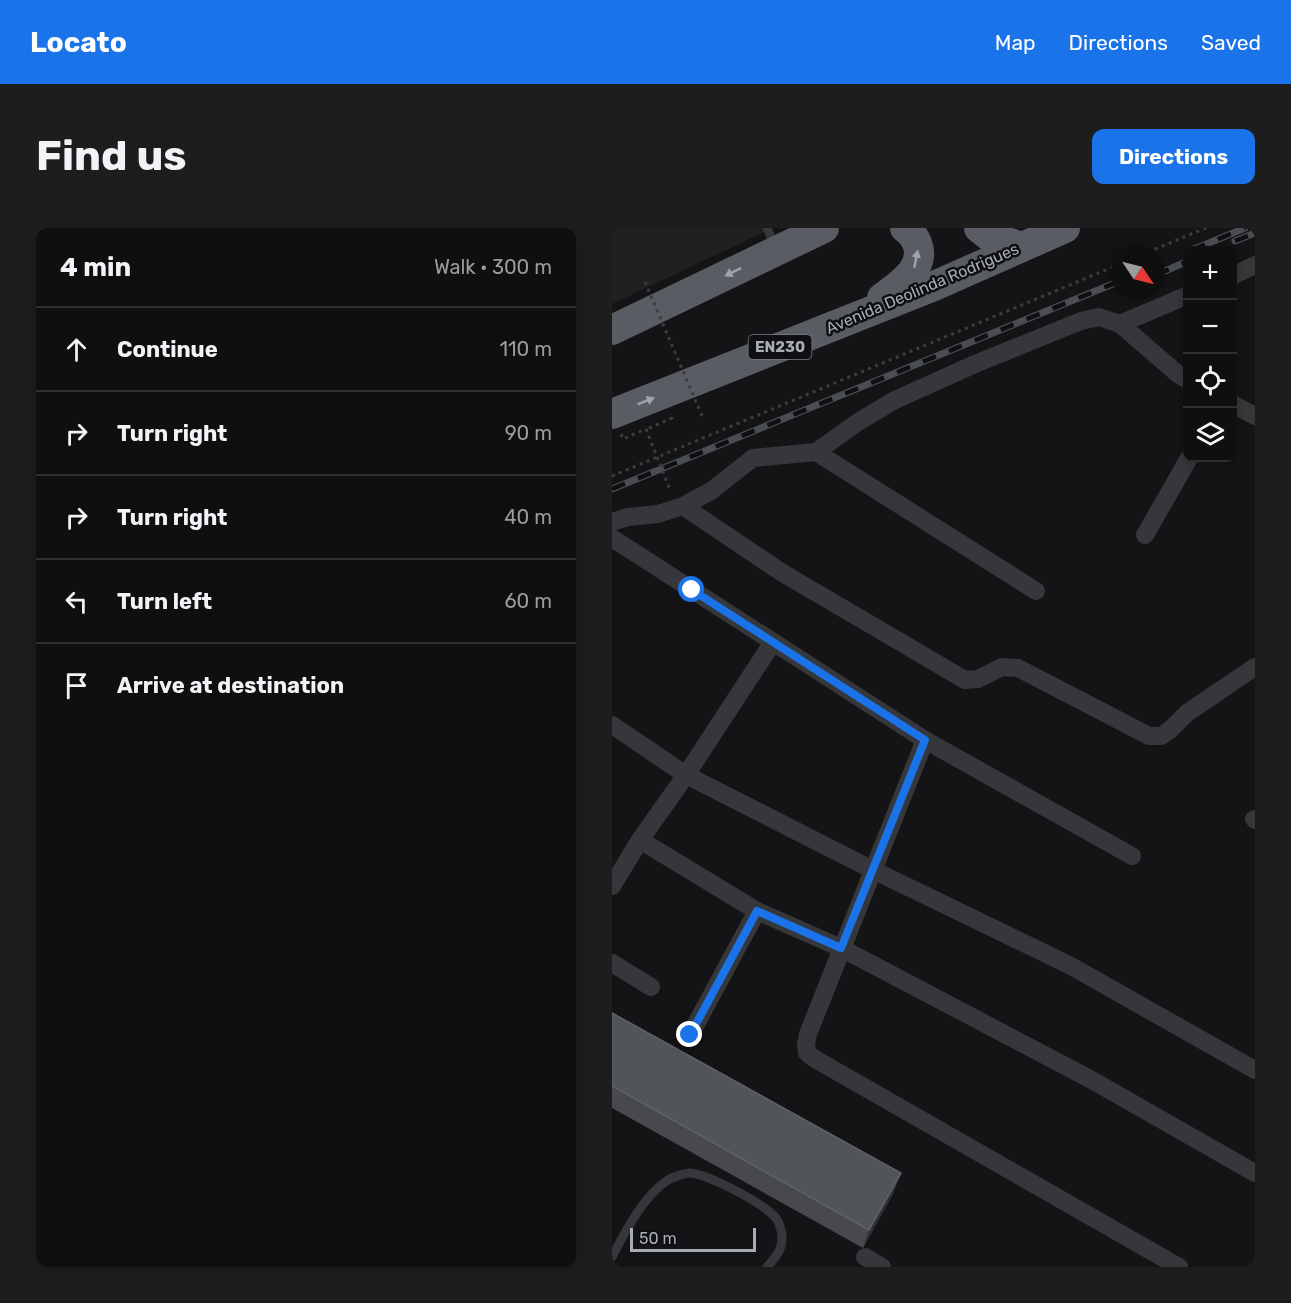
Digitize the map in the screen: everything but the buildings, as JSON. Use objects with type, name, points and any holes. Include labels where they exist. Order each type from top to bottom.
[{"type":"highway","points":[[612,330],[772,239],[824,228]]},
{"type":"highway","points":[[864,314],[904,281],[916,267],[919,257],[918,246],[912,232],[905,228]]},
{"type":"highway","points":[[979,228],[989,236],[1022,247]]},
{"type":"highway","name":"Avenida Deolinda Rodrigues","points":[[612,414],[934,286],[1065,228]]},
{"type":"street","points":[[1237,274],[1255,265]]},
{"type":"street","points":[[1120,324],[1183,298]]},
{"type":"street","points":[[612,522],[628,517],[658,514],[683,506],[711,491],[753,458],[816,452],[858,422],[895,400],[975,364],[1081,321],[1099,317],[1120,324],[1183,377]]},
{"type":"street","points":[[1237,406],[1255,416]]},
{"type":"street","points":[[816,452],[1036,591]]},
{"type":"street","points":[[1145,535],[1187,462]]},
{"type":"street","points":[[683,506],[781,572],[965,680],[978,679],[1002,667],[1018,668],[1149,736],[1161,736],[1187,713],[1255,667]]},
{"type":"street","points":[[612,538],[925,740],[1132,856]]},
{"type":"street","points":[[612,886],[639,840],[686,775],[773,642]]},
{"type":"street","points":[[612,725],[686,775],[873,870],[1071,966],[1255,1070]]},
{"type":"street","points":[[925,740],[808,1034],[807,1053],[1179,1267]]},
{"type":"street","points":[[639,840],[757,911],[841,948],[1090,1079],[1255,1173]]},
{"type":"street","points":[[690,1035],[757,911]]},
{"type":"street","points":[[612,963],[651,987]]},
{"type":"street","points":[[865,1257],[882,1267]]},
{"type":"lane","points":[[612,1257],[627,1228],[652,1194],[669,1179],[689,1173],[711,1179],[758,1204],[777,1219],[783,1238],[780,1252],[767,1267]]},
{"type":"path","points":[[1163,246],[1206,228]]},
{"type":"path","points":[[612,476],[1111,268]]},
{"type":"path","points":[[645,282],[704,418]]},
{"type":"path","points":[[646,429],[670,490]]},
{"type":"shaded area","points":[[612,228],[773,228],[612,304]]},
{"type":"railway","points":[[1202,246],[1245,228]]},
{"type":"railway","points":[[1235,241],[1255,233]]},
{"type":"railway","points":[[1165,271],[1183,263]]},
{"type":"railway","points":[[612,489],[1111,285]]},
{"type":"route","points":[[690,1035],[757,911],[841,948],[925,740],[692,590]]}]
